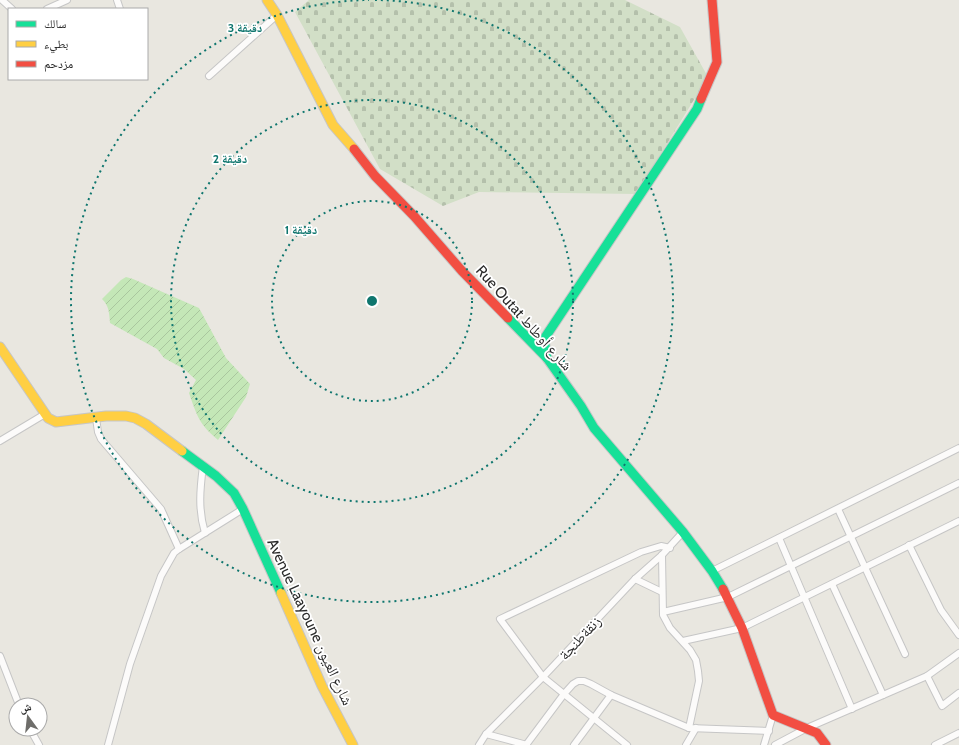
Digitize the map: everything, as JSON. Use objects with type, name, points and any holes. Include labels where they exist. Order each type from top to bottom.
[{"type":"street","points":[[2,0],[11,8]]},
{"type":"street","points":[[49,8],[67,0]]},
{"type":"street","points":[[547,358],[544,339],[697,109],[717,62],[712,0]]},
{"type":"street","name":"Rue Outat شارع أوطاط","points":[[271,1],[321,103],[334,125],[375,176],[414,216],[462,271],[547,358],[581,406],[594,428],[683,532],[712,571],[728,597],[742,628],[773,715]]},
{"type":"street","points":[[209,76],[277,15]]},
{"type":"street","points":[[0,347],[45,414],[0,441]]},
{"type":"street","name":"Avenue Laayoune شارع العيون","points":[[45,414],[48,418],[56,422],[122,416],[135,418],[146,424],[204,466],[234,493],[243,509],[322,686],[353,745]]},
{"type":"street","points":[[96,418],[98,432],[101,439],[161,509],[179,549]]},
{"type":"street","points":[[712,571],[959,448]]},
{"type":"street","points":[[204,466],[200,502],[202,522],[206,533]]},
{"type":"street","points":[[663,612],[728,597],[959,483]]},
{"type":"street","points":[[838,508],[864,568],[905,654]]},
{"type":"street","points":[[108,745],[130,664],[161,576],[174,553],[243,509]]},
{"type":"street","points":[[683,641],[742,628],[959,520]]},
{"type":"street","name":"زنقةطنجة","points":[[479,745],[486,734],[543,677],[635,579],[670,548],[683,532]]},
{"type":"street","points":[[779,538],[852,709]]},
{"type":"street","points":[[909,545],[941,610],[959,635]]},
{"type":"street","points":[[627,745],[543,677],[500,619],[641,552],[661,546],[670,548]]},
{"type":"street","points":[[662,555],[663,612],[666,623],[683,641],[696,660],[699,681],[689,728]]},
{"type":"street","points":[[635,579],[662,592]]},
{"type":"street","points":[[832,584],[884,695]]},
{"type":"street","points":[[776,745],[807,728],[928,676],[959,653]]},
{"type":"street","points":[[0,656],[16,697]]},
{"type":"street","points":[[928,676],[942,706],[959,693]]},
{"type":"street","points":[[486,734],[527,745],[564,694],[573,684],[578,681],[584,681],[611,695],[689,728],[769,731]]},
{"type":"street","points":[[574,745],[611,695]]},
{"type":"street","points":[[764,745],[773,715],[817,733],[826,745]]},
{"type":"street","points":[[686,745],[696,728]]},
{"type":"street","points":[[935,745],[958,736]]},
{"type":"green space","points":[[309,0],[625,0],[680,27],[708,77],[636,194],[479,192],[443,206],[380,169],[295,12]]},
{"type":"green space","points":[[126,277],[199,308],[226,358],[250,384],[246,397],[218,440],[199,419],[194,408],[189,393],[196,380],[184,369],[164,358],[157,349],[110,323],[109,312],[102,299]]},
{"type":"traffic: fast","points":[[547,358],[544,339],[697,109],[701,99]]},
{"type":"traffic: fast","points":[[508,318],[547,358],[581,406],[594,428],[683,532],[712,571],[723,589]]},
{"type":"traffic: fast","points":[[182,451],[216,476],[234,493],[243,509],[281,593]]},
{"type":"traffic: slow","points":[[267,0],[277,15],[333,125],[354,149]]},
{"type":"traffic: slow","points":[[0,347],[48,418],[56,422],[106,416],[126,416],[135,418],[146,424],[182,451]]},
{"type":"traffic: slow","points":[[281,593],[322,686],[353,745]]},
{"type":"traffic: jam","points":[[701,99],[717,62],[712,0]]},
{"type":"traffic: jam","points":[[354,149],[375,176],[414,216],[462,271],[508,318]]},
{"type":"traffic: jam","points":[[723,589],[742,628],[773,715],[817,733],[826,745]]}]
